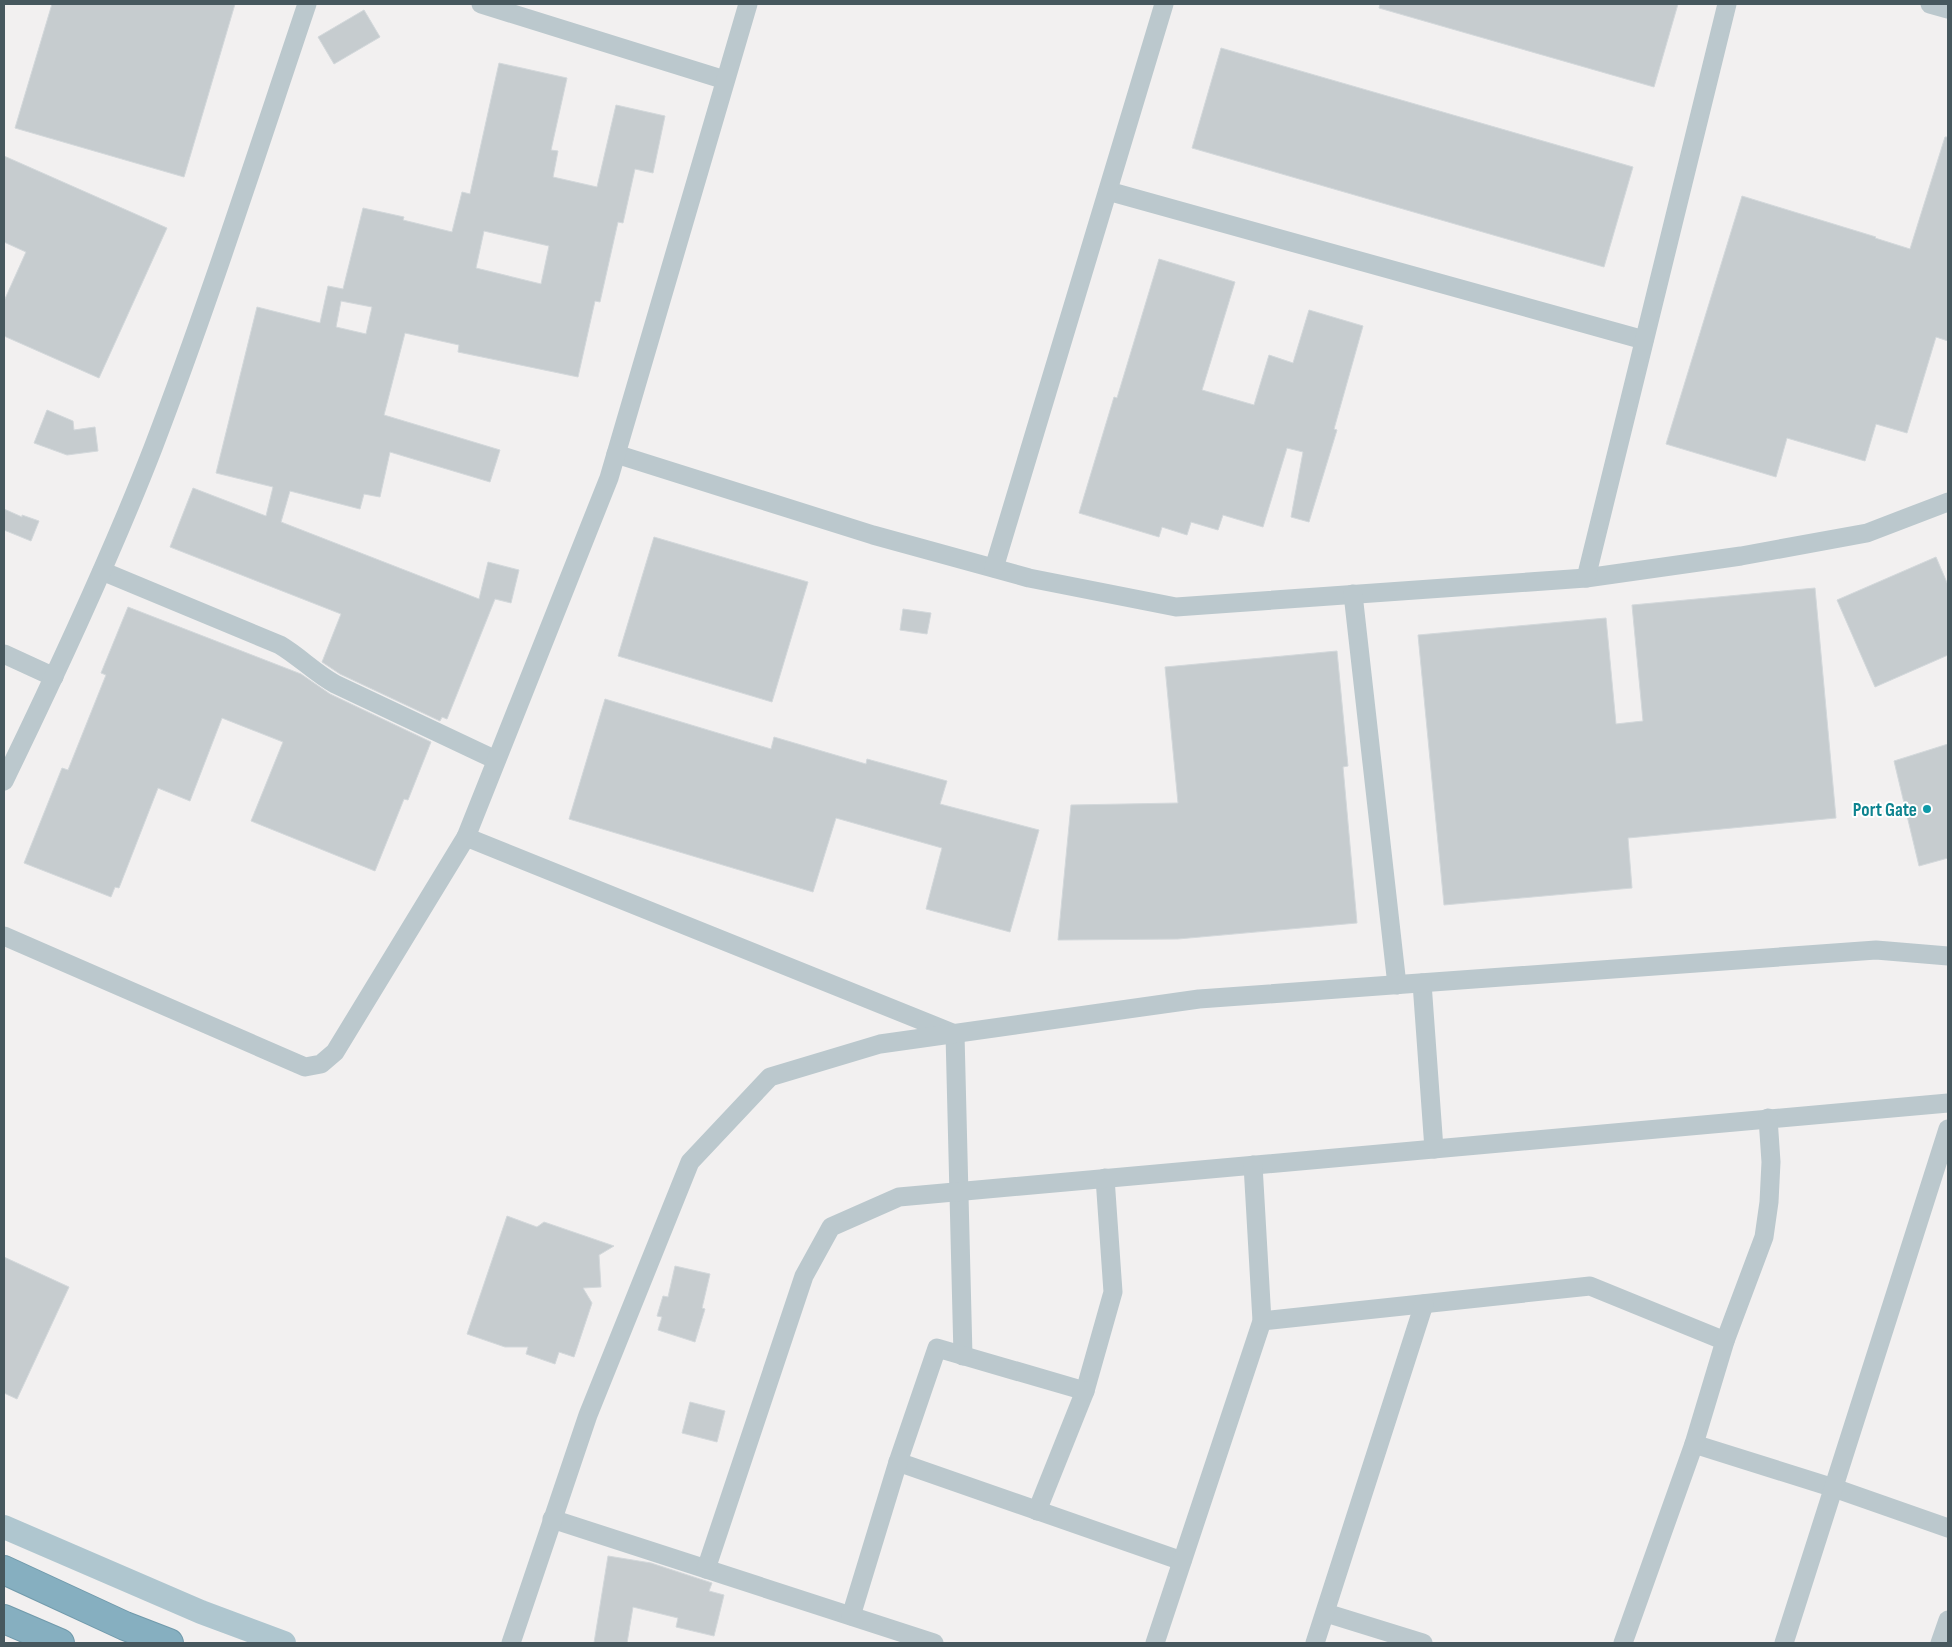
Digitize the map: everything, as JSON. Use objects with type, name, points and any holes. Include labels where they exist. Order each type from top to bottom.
[{"type":"highway","points":[[4,1570],[125,1626],[169,1643]]},
{"type":"highway","points":[[4,1619],[60,1643]]},
{"type":"main road","points":[[4,1527],[201,1612],[284,1643]]},
{"type":"main road","points":[[4,1556],[125,1626]]},
{"type":"main road","points":[[4,1628],[46,1643]]},
{"type":"street","points":[[4,781],[102,571],[152,449],[187,355],[307,4]]},
{"type":"street","points":[[481,4],[725,80]]},
{"type":"street","points":[[4,936],[305,1067],[321,1064],[335,1052],[466,837],[609,478],[748,4]]},
{"type":"street","points":[[994,568],[1164,4]]},
{"type":"street","points":[[1586,578],[1727,4]]},
{"type":"street","points":[[1930,4],[1948,9]]},
{"type":"street","points":[[1108,191],[1644,340]]},
{"type":"street","points":[[616,454],[873,536],[1029,578],[1176,607],[1586,578],[1741,556],[1866,533],[1948,502]]},
{"type":"street","points":[[102,571],[280,645],[297,655],[320,675],[335,684],[496,760]]},
{"type":"street","points":[[1353,594],[1397,985]]},
{"type":"street","points":[[4,654],[54,677]]},
{"type":"street","points":[[466,837],[955,1034]]},
{"type":"street","points":[[511,1643],[588,1415],[690,1162],[770,1077],[880,1044],[1199,1000],[1876,950],[1948,956]]},
{"type":"street","points":[[1422,983],[1434,1149]]},
{"type":"street","points":[[955,1034],[963,1356]]},
{"type":"street","points":[[706,1569],[804,1276],[831,1227],[898,1197],[1948,1103]]},
{"type":"street","points":[[1623,1643],[1694,1444],[1725,1341],[1764,1237],[1769,1202],[1768,1118]]},
{"type":"street","points":[[1784,1643],[1948,1130]]},
{"type":"street","points":[[1155,1643],[1262,1321],[1253,1165]]},
{"type":"street","points":[[1038,1511],[1085,1391],[1114,1292],[1106,1178]]},
{"type":"street","points":[[1262,1321],[1590,1286],[1725,1341]]},
{"type":"street","points":[[1315,1643],[1424,1304]]},
{"type":"street","points":[[851,1616],[898,1462],[937,1348],[1085,1391]]},
{"type":"street","points":[[1694,1444],[1834,1488],[1948,1528]]},
{"type":"street","points":[[898,1462],[1182,1561]]},
{"type":"street","points":[[552,1519],[934,1643]]},
{"type":"street","points":[[1326,1613],[1423,1643]]},
{"type":"street","points":[[1940,1643],[1948,1620]]},
{"type":"building","points":[[52,4],[235,4],[184,177],[15,128]]},
{"type":"building","points":[[1380,4],[1678,4],[1654,87],[1379,8]]},
{"type":"building","points":[[364,10],[380,37],[334,64],[318,37]]},
{"type":"building","points":[[1221,48],[1633,167],[1604,267],[1192,148]]},
{"type":"building","points":[[499,63],[567,78],[551,150],[558,151],[553,177],[597,187],[616,105],[665,116],[653,173],[635,169],[623,223],[618,222],[600,302],[595,301],[578,377],[458,352],[459,345],[405,333],[384,415],[500,450],[490,482],[390,452],[380,497],[364,494],[360,509],[290,491],[281,522],[479,599],[488,562],[519,570],[511,603],[495,599],[447,719],[442,717],[440,721],[340,674],[322,662],[341,614],[170,547],[193,488],[266,516],[273,487],[216,473],[257,307],[320,323],[328,286],[343,289],[363,208],[404,217],[403,220],[452,232],[462,192],[470,194]],"holes":[[[484,231],[549,246],[541,284],[476,268]],[[341,301],[372,307],[366,334],[336,327]]]},
{"type":"building","points":[[1945,137],[1948,137],[1948,341],[1936,337],[1907,433],[1876,424],[1865,461],[1787,438],[1776,477],[1666,444],[1742,196],[1910,249]]},
{"type":"building","points":[[4,156],[167,228],[99,378],[4,336],[4,301],[26,252],[4,242]]},
{"type":"building","points":[[1159,259],[1235,282],[1202,390],[1254,405],[1269,355],[1293,363],[1309,310],[1363,326],[1334,429],[1337,430],[1309,522],[1291,517],[1303,452],[1287,448],[1263,527],[1223,515],[1218,530],[1191,522],[1187,535],[1162,527],[1159,537],[1079,513],[1114,397],[1117,398]]},
{"type":"building","points":[[47,410],[73,421],[74,430],[95,427],[98,451],[67,455],[34,443]]},
{"type":"building","points":[[4,509],[22,517],[22,515],[39,521],[31,541],[4,530]]},
{"type":"building","points":[[654,537],[808,582],[772,702],[618,656]]},
{"type":"building","points":[[1936,557],[1948,585],[1948,655],[1875,687],[1837,600]]},
{"type":"building","points":[[1815,588],[1836,818],[1628,838],[1632,888],[1444,905],[1418,635],[1606,618],[1616,724],[1643,721],[1632,605]]},
{"type":"building","points":[[128,607],[301,674],[330,694],[431,742],[408,800],[404,799],[375,871],[251,821],[283,742],[222,718],[190,801],[158,788],[119,888],[115,887],[111,897],[24,863],[62,768],[68,770],[106,675],[101,673]]},
{"type":"building","points":[[903,609],[931,613],[927,634],[900,630]]},
{"type":"building","points":[[1337,651],[1348,766],[1343,767],[1357,923],[1178,939],[1058,940],[1071,805],[1178,803],[1165,667]]},
{"type":"building","points":[[605,699],[771,749],[774,737],[866,764],[867,759],[947,781],[940,804],[1039,830],[1010,932],[926,909],[942,848],[836,818],[813,892],[569,819]]},
{"type":"building","name":"Port Gate","points":[[1948,744],[1948,858],[1919,866],[1894,761]]},
{"type":"building","points":[[507,1216],[537,1227],[544,1222],[614,1246],[599,1255],[601,1287],[583,1288],[592,1303],[574,1357],[559,1352],[555,1364],[526,1354],[528,1347],[505,1347],[467,1334]]},
{"type":"building","points":[[4,1257],[69,1287],[17,1399],[4,1393]]},
{"type":"building","points":[[675,1266],[710,1274],[702,1308],[705,1309],[695,1342],[658,1330],[662,1317],[657,1316],[663,1296],[668,1297]]},
{"type":"building","points":[[690,1402],[725,1411],[717,1442],[682,1433]]},
{"type":"building","points":[[608,1556],[651,1563],[712,1583],[709,1591],[724,1595],[714,1636],[676,1627],[678,1618],[633,1607],[627,1643],[594,1643]]},
{"type":"place","name":"Port Gate","points":[[1927,809]]}]
